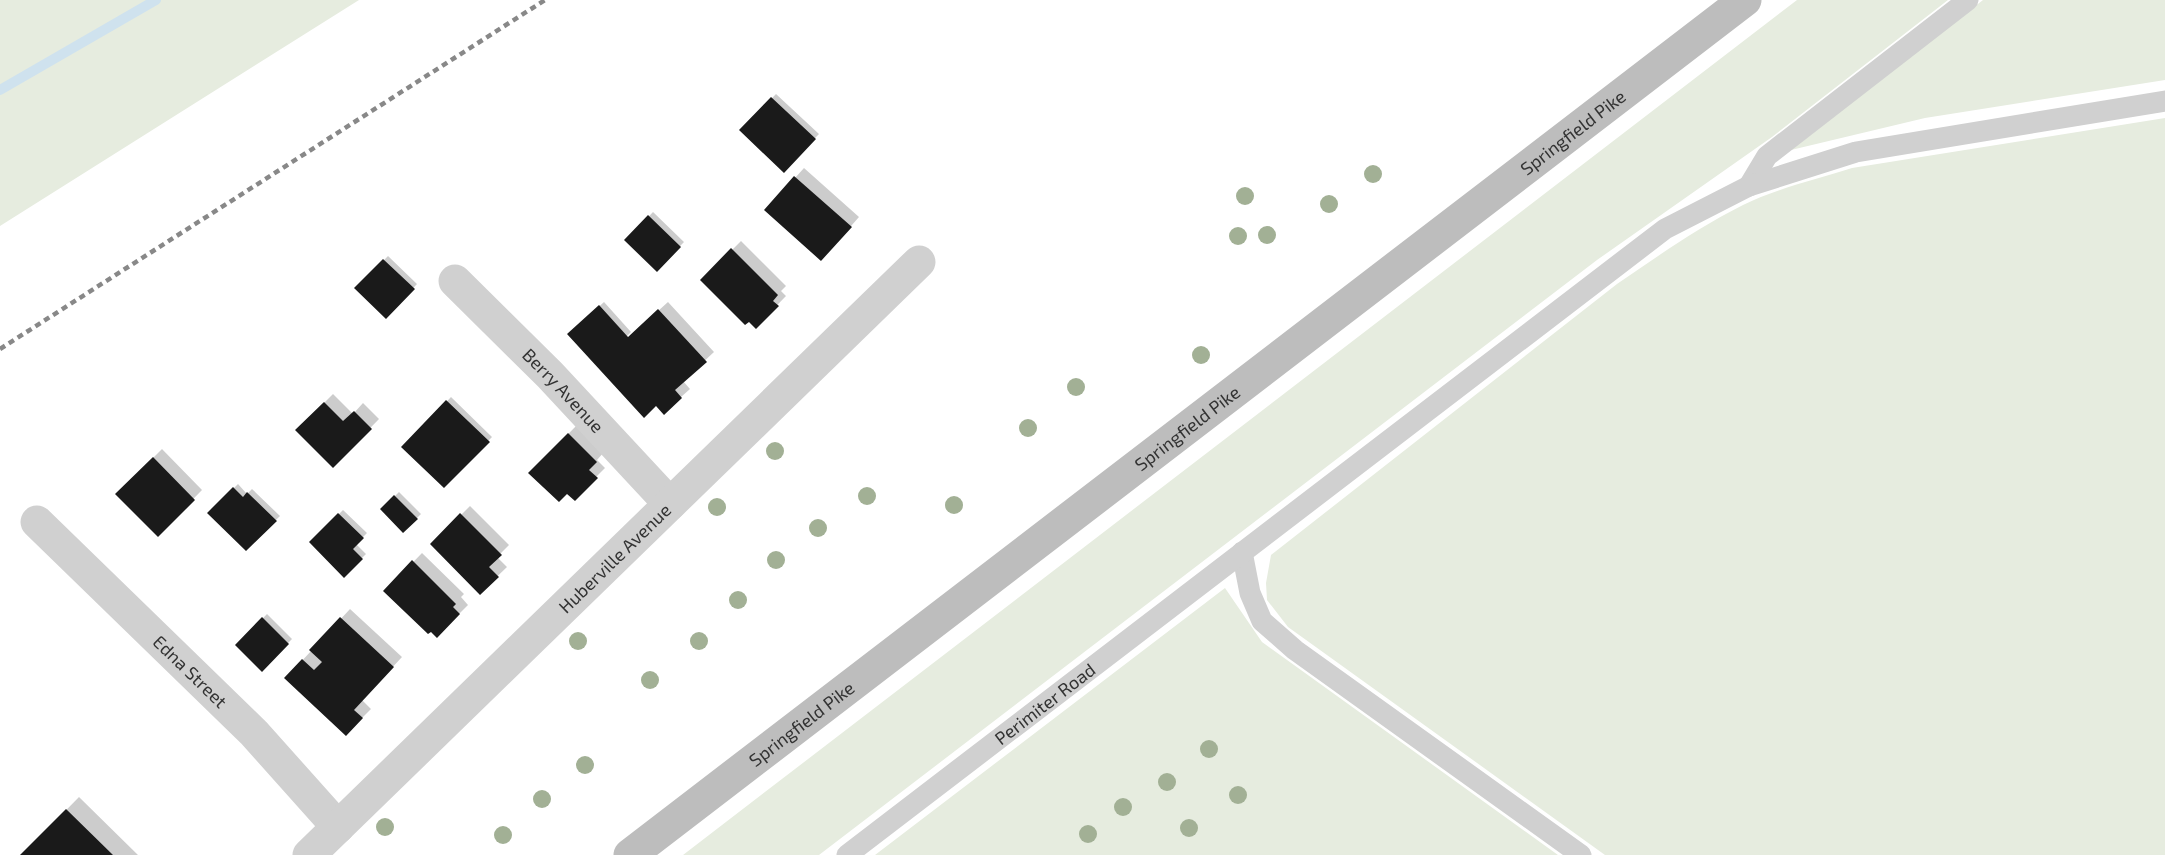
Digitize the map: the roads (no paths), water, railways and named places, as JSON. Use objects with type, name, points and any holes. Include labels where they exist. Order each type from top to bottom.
[{"type":"main road","name":"Springfield Pike","points":[[630,855],[1745,0]]},
{"type":"street","name":"Huberville Avenue","points":[[309,855],[919,262]]},
{"type":"street","name":"Berry Avenue","points":[[456,281],[550,375],[670,504]]},
{"type":"street","name":"Edna Street","points":[[37,522],[254,733],[338,827]]},
{"type":"lane","points":[[1749,186],[1767,156],[1968,0]]},
{"type":"lane","name":"Perimiter Road","points":[[847,855],[1665,229],[1749,186],[1856,152],[2165,101]]},
{"type":"lane","points":[[1242,552],[1250,593],[1262,621],[1295,650],[1581,855]]},
{"type":"waterway","points":[[0,90],[156,0]]},
{"type":"railway","points":[[0,349],[545,0]]}]
